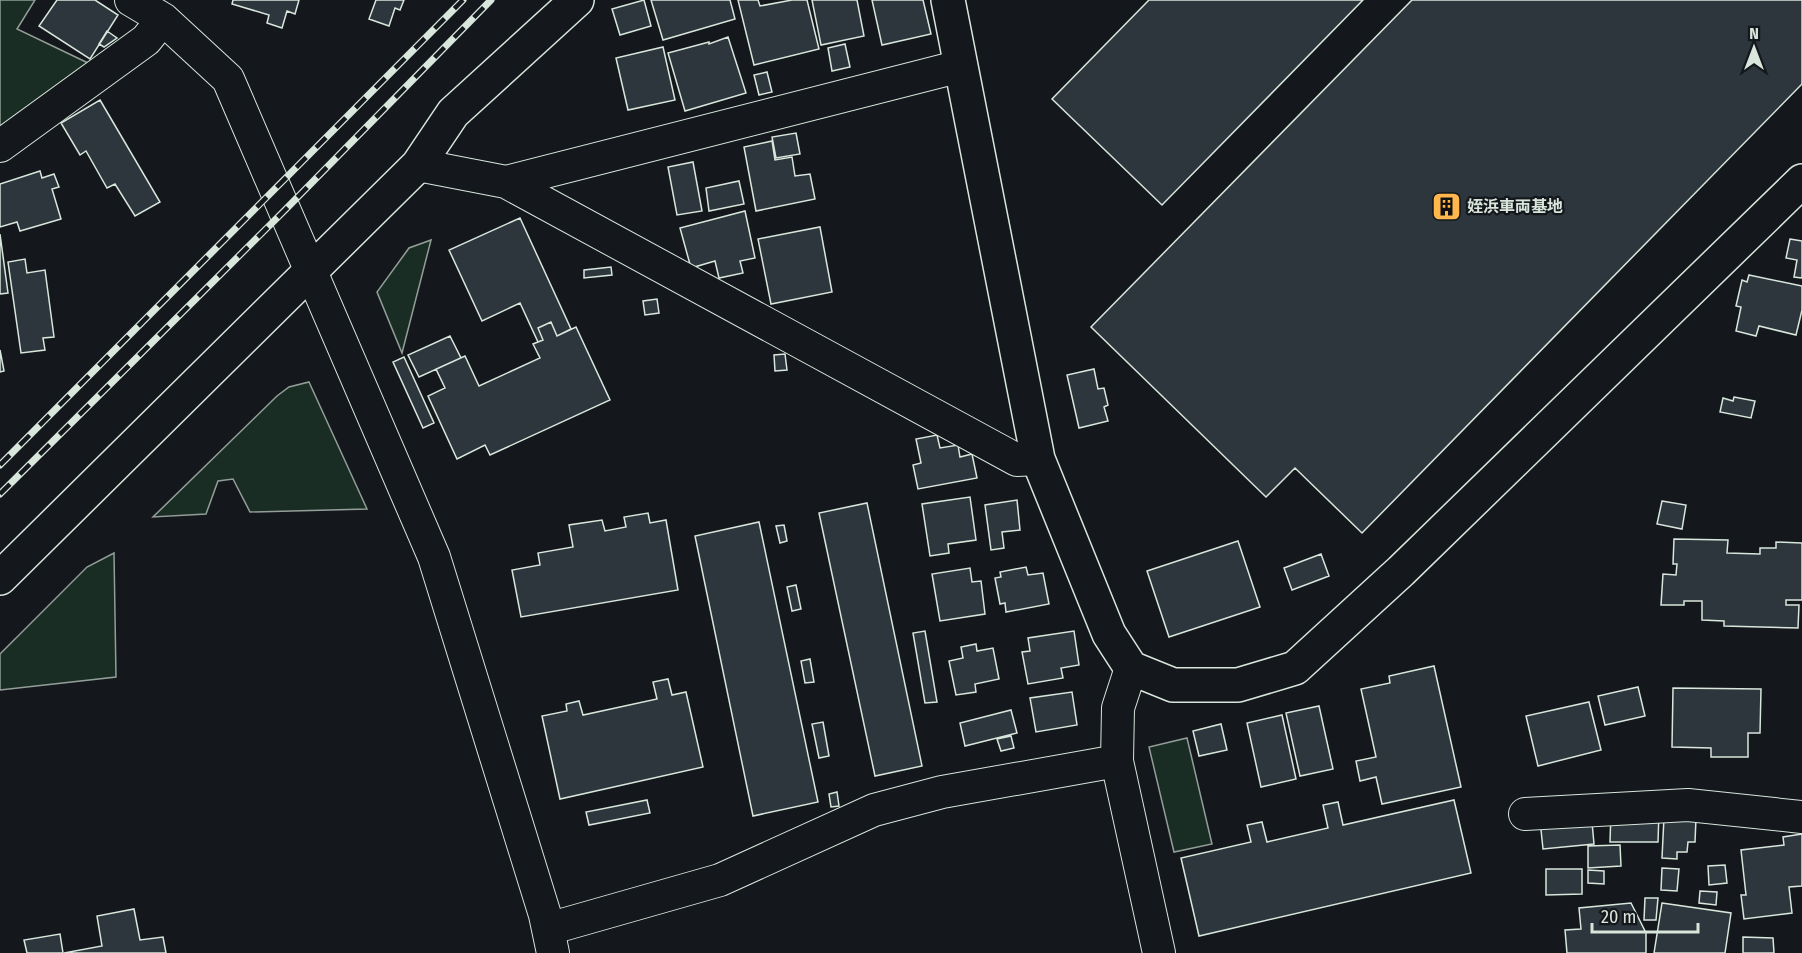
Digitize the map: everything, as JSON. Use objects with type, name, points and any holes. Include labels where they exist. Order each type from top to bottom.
[{"type":"street","points":[[131,0],[163,19],[228,79],[312,269],[434,557],[551,941],[720,880],[874,810],[942,792],[1117,761]]},
{"type":"street","points":[[0,578],[418,165],[453,113],[577,0]]},
{"type":"street","points":[[948,0],[1038,459],[1109,634],[1131,668],[1173,685],[1238,685],[1295,668],[1401,571],[1802,181]]},
{"type":"street","points":[[0,146],[146,40],[163,19]]},
{"type":"street","points":[[506,182],[961,66]]},
{"type":"street","points":[[418,165],[506,182],[1017,460],[1038,459]]},
{"type":"street","points":[[1131,668],[1118,708],[1117,761],[1159,953]]},
{"type":"street","points":[[1525,814],[1688,805],[1802,817]]},
{"type":"green space","points":[[0,0],[35,0],[17,29],[88,63],[0,130]]},
{"type":"green space","points":[[431,240],[402,353],[377,292],[409,248]]},
{"type":"green space","points":[[309,382],[367,509],[250,512],[233,479],[218,481],[206,514],[153,517],[277,396],[289,387]]},
{"type":"green space","points":[[114,553],[116,677],[0,690],[0,654],[87,567]]},
{"type":"green space","points":[[1187,738],[1212,844],[1174,852],[1149,747]]},
{"type":"building","points":[[57,0],[95,0],[118,15],[90,59],[39,26]]},
{"type":"building","points":[[233,0],[299,0],[295,14],[287,11],[282,28],[267,23],[269,15],[232,4]]},
{"type":"building","points":[[376,0],[404,0],[400,10],[395,8],[389,26],[369,19]]},
{"type":"building","points":[[644,0],[651,26],[620,35],[612,9]]},
{"type":"building","points":[[651,0],[730,0],[735,19],[663,40]]},
{"type":"building","points":[[738,0],[758,0],[760,6],[792,0],[807,0],[819,49],[754,65]]},
{"type":"building","points":[[812,0],[857,0],[864,36],[821,45]]},
{"type":"building","points":[[872,0],[923,0],[931,34],[882,45]]},
{"type":"building","points":[[1149,0],[1363,0],[1162,205],[1052,99]]},
{"type":"building","name":"姪浜車両基地","points":[[1412,0],[1802,0],[1802,84],[1362,533],[1295,468],[1266,497],[1091,327]]},
{"type":"building","points":[[107,31],[117,38],[104,47],[99,44]]},
{"type":"building","points":[[728,37],[746,93],[685,111],[668,53],[709,42],[709,44]]},
{"type":"building","points":[[845,44],[850,67],[832,71],[828,48]]},
{"type":"building","points":[[663,47],[675,100],[628,110],[616,58]]},
{"type":"building","points":[[767,72],[772,92],[759,95],[754,75]]},
{"type":"building","points":[[100,100],[160,202],[135,216],[115,184],[107,188],[86,151],[80,155],[61,123]]},
{"type":"building","points":[[796,133],[800,154],[776,158],[772,137]]},
{"type":"building","points":[[772,141],[775,160],[792,157],[795,176],[810,174],[815,199],[756,211],[744,147]]},
{"type":"building","points":[[693,162],[702,211],[677,215],[668,167]]},
{"type":"building","points":[[40,171],[42,178],[54,174],[59,187],[52,189],[61,219],[20,231],[17,222],[0,227],[0,184]]},
{"type":"building","points":[[739,181],[744,204],[709,211],[706,188]]},
{"type":"building","points":[[745,211],[755,258],[740,261],[743,273],[719,278],[715,261],[691,268],[680,228]]},
{"type":"building","points":[[520,218],[571,329],[557,336],[551,322],[538,328],[543,340],[538,342],[520,303],[482,321],[449,250]]},
{"type":"building","points":[[820,227],[832,292],[771,304],[758,239]]},
{"type":"building","points":[[0,234],[8,293],[0,294]]},
{"type":"building","points":[[1790,239],[1802,241],[1802,278],[1794,277],[1797,260],[1786,258]]},
{"type":"building","points":[[25,259],[27,273],[45,270],[54,337],[43,338],[45,350],[21,353],[8,262]]},
{"type":"building","points":[[611,267],[612,275],[584,278],[584,270]]},
{"type":"building","points":[[1749,275],[1802,286],[1802,310],[1796,335],[1759,326],[1756,336],[1736,331],[1741,307],[1736,306],[1742,280],[1747,282]]},
{"type":"building","points":[[657,299],[659,313],[645,315],[643,301]]},
{"type":"building","points":[[551,322],[557,336],[576,327],[610,400],[490,455],[485,445],[457,459],[428,396],[445,388],[436,369],[465,356],[479,386],[540,358],[533,344],[543,340],[538,328]]},
{"type":"building","points":[[450,336],[461,358],[419,377],[408,355]]},
{"type":"building","points":[[0,350],[4,371],[0,372]]},
{"type":"building","points":[[785,354],[787,370],[775,371],[774,355]]},
{"type":"building","points":[[404,357],[434,423],[423,428],[393,362]]},
{"type":"building","points":[[1094,369],[1098,389],[1104,388],[1108,405],[1104,407],[1108,421],[1079,428],[1067,375]]},
{"type":"building","points":[[1734,397],[1755,401],[1751,418],[1720,412],[1723,398],[1733,401]]},
{"type":"building","points":[[937,435],[940,448],[958,445],[960,457],[972,454],[977,478],[918,489],[913,465],[921,463],[916,439]]},
{"type":"building","points":[[970,497],[976,540],[948,544],[949,553],[930,556],[922,504]]},
{"type":"building","points":[[1017,500],[1020,530],[1002,532],[1004,548],[991,550],[985,505]]},
{"type":"building","points":[[1662,501],[1686,505],[1682,529],[1657,524]]},
{"type":"building","points":[[867,503],[922,766],[875,776],[819,513]]},
{"type":"building","points":[[648,513],[650,523],[666,520],[678,590],[521,617],[512,570],[540,565],[538,553],[573,547],[569,525],[602,520],[605,531],[626,527],[624,517]]},
{"type":"building","points":[[759,522],[818,802],[753,816],[695,536]]},
{"type":"building","points":[[784,525],[787,541],[780,543],[776,526]]},
{"type":"building","points":[[1674,539],[1728,540],[1727,553],[1760,554],[1760,548],[1776,548],[1776,542],[1802,543],[1802,600],[1786,600],[1786,605],[1799,605],[1798,628],[1724,626],[1724,621],[1702,620],[1702,601],[1684,601],[1684,605],[1661,605],[1663,574],[1676,575],[1677,564],[1673,564]]},
{"type":"building","points":[[1238,541],[1260,607],[1169,637],[1147,571]]},
{"type":"building","points":[[1321,554],[1329,576],[1292,590],[1284,568]]},
{"type":"building","points":[[1026,567],[1028,575],[1043,573],[1049,604],[1006,612],[1005,603],[1000,604],[995,578],[1001,577],[1000,572]]},
{"type":"building","points":[[970,568],[972,582],[981,581],[985,614],[940,621],[932,574]]},
{"type":"building","points":[[796,585],[801,609],[792,611],[787,587]]},
{"type":"building","points":[[925,631],[937,702],[925,703],[913,633]]},
{"type":"building","points":[[1074,631],[1079,665],[1061,668],[1063,678],[1028,684],[1022,652],[1030,651],[1028,638]]},
{"type":"building","points":[[976,644],[977,651],[993,648],[999,679],[975,684],[976,692],[956,695],[949,661],[963,658],[961,647]]},
{"type":"building","points":[[810,659],[814,682],[805,683],[801,661]]},
{"type":"building","points":[[1434,666],[1461,787],[1382,804],[1376,777],[1360,781],[1356,761],[1376,757],[1361,689],[1390,683],[1389,676]]},
{"type":"building","points":[[668,679],[672,695],[686,692],[703,767],[560,799],[542,716],[567,711],[566,704],[579,701],[583,715],[657,699],[653,682]]},
{"type":"building","points":[[1638,687],[1645,716],[1605,725],[1598,696]]},
{"type":"building","points":[[1673,688],[1761,689],[1760,733],[1748,733],[1748,757],[1711,757],[1711,748],[1672,747]]},
{"type":"building","points":[[1072,692],[1077,725],[1036,732],[1030,698]]},
{"type":"building","points":[[1589,702],[1601,750],[1538,766],[1526,716]]},
{"type":"building","points":[[1319,706],[1333,769],[1300,776],[1286,713]]},
{"type":"building","points":[[1011,710],[1017,733],[965,746],[960,723]]},
{"type":"building","points":[[1282,715],[1296,779],[1261,787],[1247,723]]},
{"type":"building","points":[[823,722],[829,756],[819,758],[812,724]]},
{"type":"building","points":[[1221,724],[1227,750],[1199,756],[1193,731]]},
{"type":"building","points":[[1011,736],[1014,748],[1001,751],[997,739]]},
{"type":"building","points":[[837,792],[839,806],[831,807],[829,794]]},
{"type":"building","points":[[647,800],[650,813],[589,825],[586,812]]},
{"type":"building","points":[[1454,800],[1471,873],[1199,936],[1181,858],[1251,842],[1247,825],[1262,822],[1267,842],[1328,828],[1323,805],[1338,802],[1343,825]]},
{"type":"building","points":[[1591,811],[1594,844],[1543,849],[1540,820]]},
{"type":"building","points":[[1611,812],[1659,812],[1658,842],[1610,842]]},
{"type":"building","points":[[1664,817],[1696,818],[1695,842],[1688,842],[1687,852],[1677,852],[1677,859],[1662,858]]},
{"type":"building","points":[[1802,834],[1802,886],[1789,887],[1792,913],[1744,919],[1741,895],[1746,895],[1741,850],[1784,845],[1783,837]]},
{"type":"building","points":[[1620,845],[1621,866],[1588,868],[1588,846]]},
{"type":"building","points":[[1725,865],[1727,883],[1709,885],[1708,866]]},
{"type":"building","points":[[1662,868],[1679,869],[1677,891],[1661,890]]},
{"type":"building","points":[[1546,869],[1582,869],[1582,894],[1546,895]]},
{"type":"building","points":[[1588,870],[1604,871],[1604,884],[1588,883]]},
{"type":"building","points":[[1700,891],[1717,892],[1716,905],[1699,903]]},
{"type":"building","points":[[1645,898],[1658,898],[1656,920],[1644,920]]},
{"type":"building","points":[[1631,903],[1646,933],[1646,953],[1567,953],[1565,930],[1581,929],[1579,908]]},
{"type":"building","points":[[1662,903],[1731,913],[1725,953],[1654,953]]},
{"type":"building","points":[[134,909],[140,940],[163,937],[166,953],[64,953],[102,946],[97,916]]},
{"type":"building","points":[[60,934],[63,953],[27,953],[24,940]]},
{"type":"building","points":[[1743,937],[1773,938],[1774,953],[1743,953]]},
{"type":"railway","points":[[0,465],[463,0]]},
{"type":"railway","points":[[0,494],[285,210],[491,0]]},
{"type":"place","name":"姪浜車両基地","points":[[1446,206]]}]
